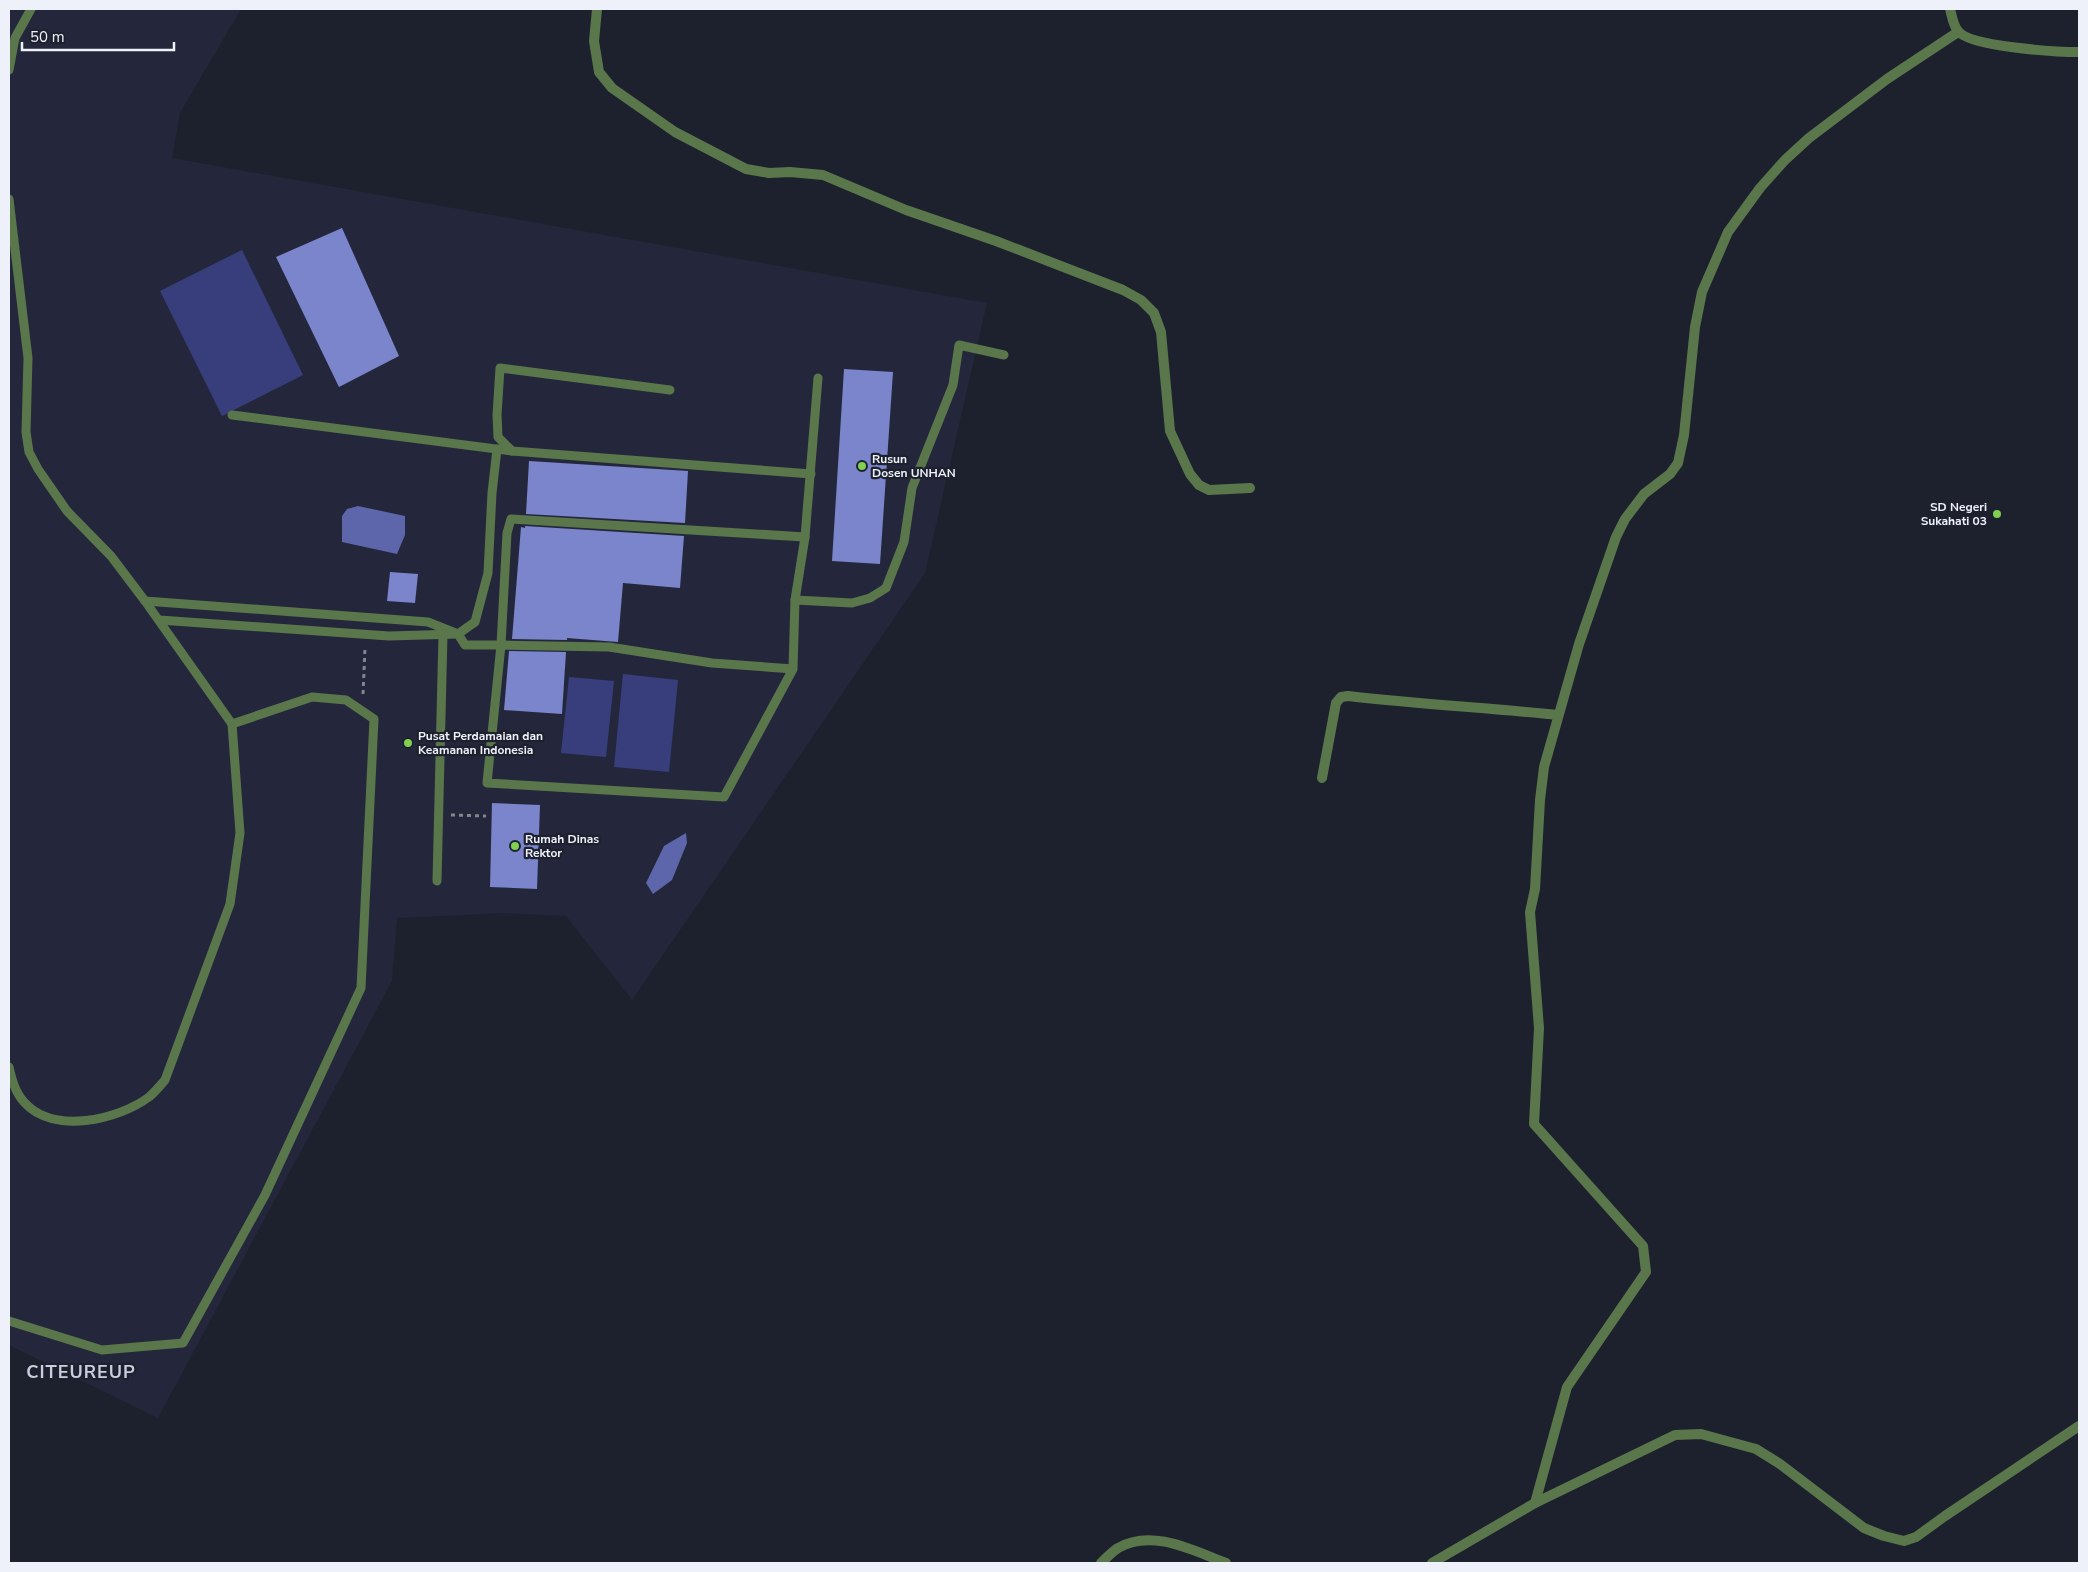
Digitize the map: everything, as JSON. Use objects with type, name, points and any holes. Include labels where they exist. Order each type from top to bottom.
[{"type":"street","points":[[597,9],[594,41],[599,72],[612,88],[675,132],[746,169],[769,173],[790,172],[823,175],[906,210],[996,241],[1114,287],[1141,300],[1154,313],[1161,332],[1170,431],[1190,474],[1199,485],[1210,490],[1250,488]]},
{"type":"street","points":[[1950,9],[1958,32],[1967,38],[2027,49],[2079,52]]},
{"type":"street","points":[[1535,1503],[1567,1387],[1646,1272],[1642,1246],[1534,1124],[1539,1028],[1530,912],[1535,889],[1540,800],[1544,767],[1558,715],[1579,644],[1616,537],[1625,519],[1644,494],[1670,474],[1678,463],[1684,435],[1695,327],[1702,292],[1728,232],[1760,188],[1784,160],[1809,138],[1887,79],[1958,32]]},
{"type":"street","points":[[1322,778],[1336,703],[1341,697],[1470,706],[1558,715]]},
{"type":"street","points":[[1432,1563],[1535,1503],[1675,1435],[1701,1434],[1756,1449],[1780,1464],[1864,1528],[1904,1541],[1916,1538],[1945,1516],[2079,1426]]},
{"type":"street","points":[[1101,1563],[1118,1548],[1142,1540],[1174,1544],[1226,1563]]},
{"type":"lane","points":[[9,70],[15,38],[31,9]]},
{"type":"lane","points":[[9,199],[28,358],[26,432],[29,452],[38,469],[67,511],[111,556],[146,601],[232,724],[240,833],[230,904],[165,1080],[149,1097],[127,1110],[95,1121],[68,1121],[49,1118],[34,1111],[24,1102],[15,1089],[9,1067]]},
{"type":"lane","points":[[796,600],[852,602],[870,598],[886,588],[904,542],[912,488],[953,385],[960,345],[1004,355]]},
{"type":"lane","points":[[512,451],[498,437],[497,416],[500,368],[670,390]]},
{"type":"lane","points":[[805,537],[511,519],[507,533],[501,645],[487,783],[724,797],[793,669],[796,600],[805,537],[818,378]]},
{"type":"lane","points":[[232,415],[512,451],[811,474]]},
{"type":"lane","points":[[159,620],[389,636],[458,634],[476,622],[488,573],[492,493],[497,449]]},
{"type":"lane","points":[[146,601],[428,622],[458,634],[465,645],[609,647],[712,663],[793,669]]},
{"type":"lane","points":[[437,881],[443,634]]},
{"type":"lane","points":[[9,1321],[102,1350],[183,1343],[265,1195],[361,988],[374,719],[346,700],[312,697],[232,724]]},
{"type":"path","points":[[362,711],[365,634]]},
{"type":"path","points":[[438,814],[486,816]]},
{"type":"shaded area","name":"Pusat Perdamaian dan Keamanan Indonesia","points":[[9,9],[241,9],[180,113],[172,158],[987,303],[925,573],[632,1000],[566,916],[502,913],[397,918],[392,981],[158,1418],[9,1345]]},
{"type":"shaded area","points":[[242,250],[303,375],[222,416],[160,291]]},
{"type":"shaded area","points":[[358,506],[405,516],[405,535],[397,554],[342,542],[342,516],[347,509]]},
{"type":"shaded area","points":[[623,674],[678,680],[669,772],[614,767]]},
{"type":"shaded area","points":[[569,677],[614,681],[606,757],[561,753]]},
{"type":"shaded area","points":[[686,833],[687,843],[672,880],[653,894],[646,883],[664,846]]},
{"type":"building","points":[[342,228],[399,356],[339,387],[276,257]]},
{"type":"building","name":"Rusun Dosen UNHAN","points":[[844,369],[893,372],[880,564],[832,561]]},
{"type":"building","points":[[529,461],[688,471],[685,523],[526,514]]},
{"type":"building","points":[[525,526],[684,536],[680,588],[623,583],[618,642],[567,638],[567,640],[512,639],[521,527],[525,528]]},
{"type":"building","points":[[390,572],[418,574],[415,603],[387,601]]},
{"type":"building","points":[[509,651],[566,652],[562,714],[504,710]]},
{"type":"building","name":"Rumah Dinas Rektor","points":[[492,803],[540,805],[537,889],[490,887]]},
{"type":"place","name":"Rusun Dosen UNHAN","points":[[862,466]]},
{"type":"place","name":"SD Negeri Sukahati 03","points":[[1997,514]]},
{"type":"place","name":"Pusat Perdamaian dan Keamanan Indonesia","points":[[408,743]]},
{"type":"place","name":"Rumah Dinas Rektor","points":[[515,846]]},
{"type":"district","name":"CITEUREUP","points":[[81,1372]]}]
